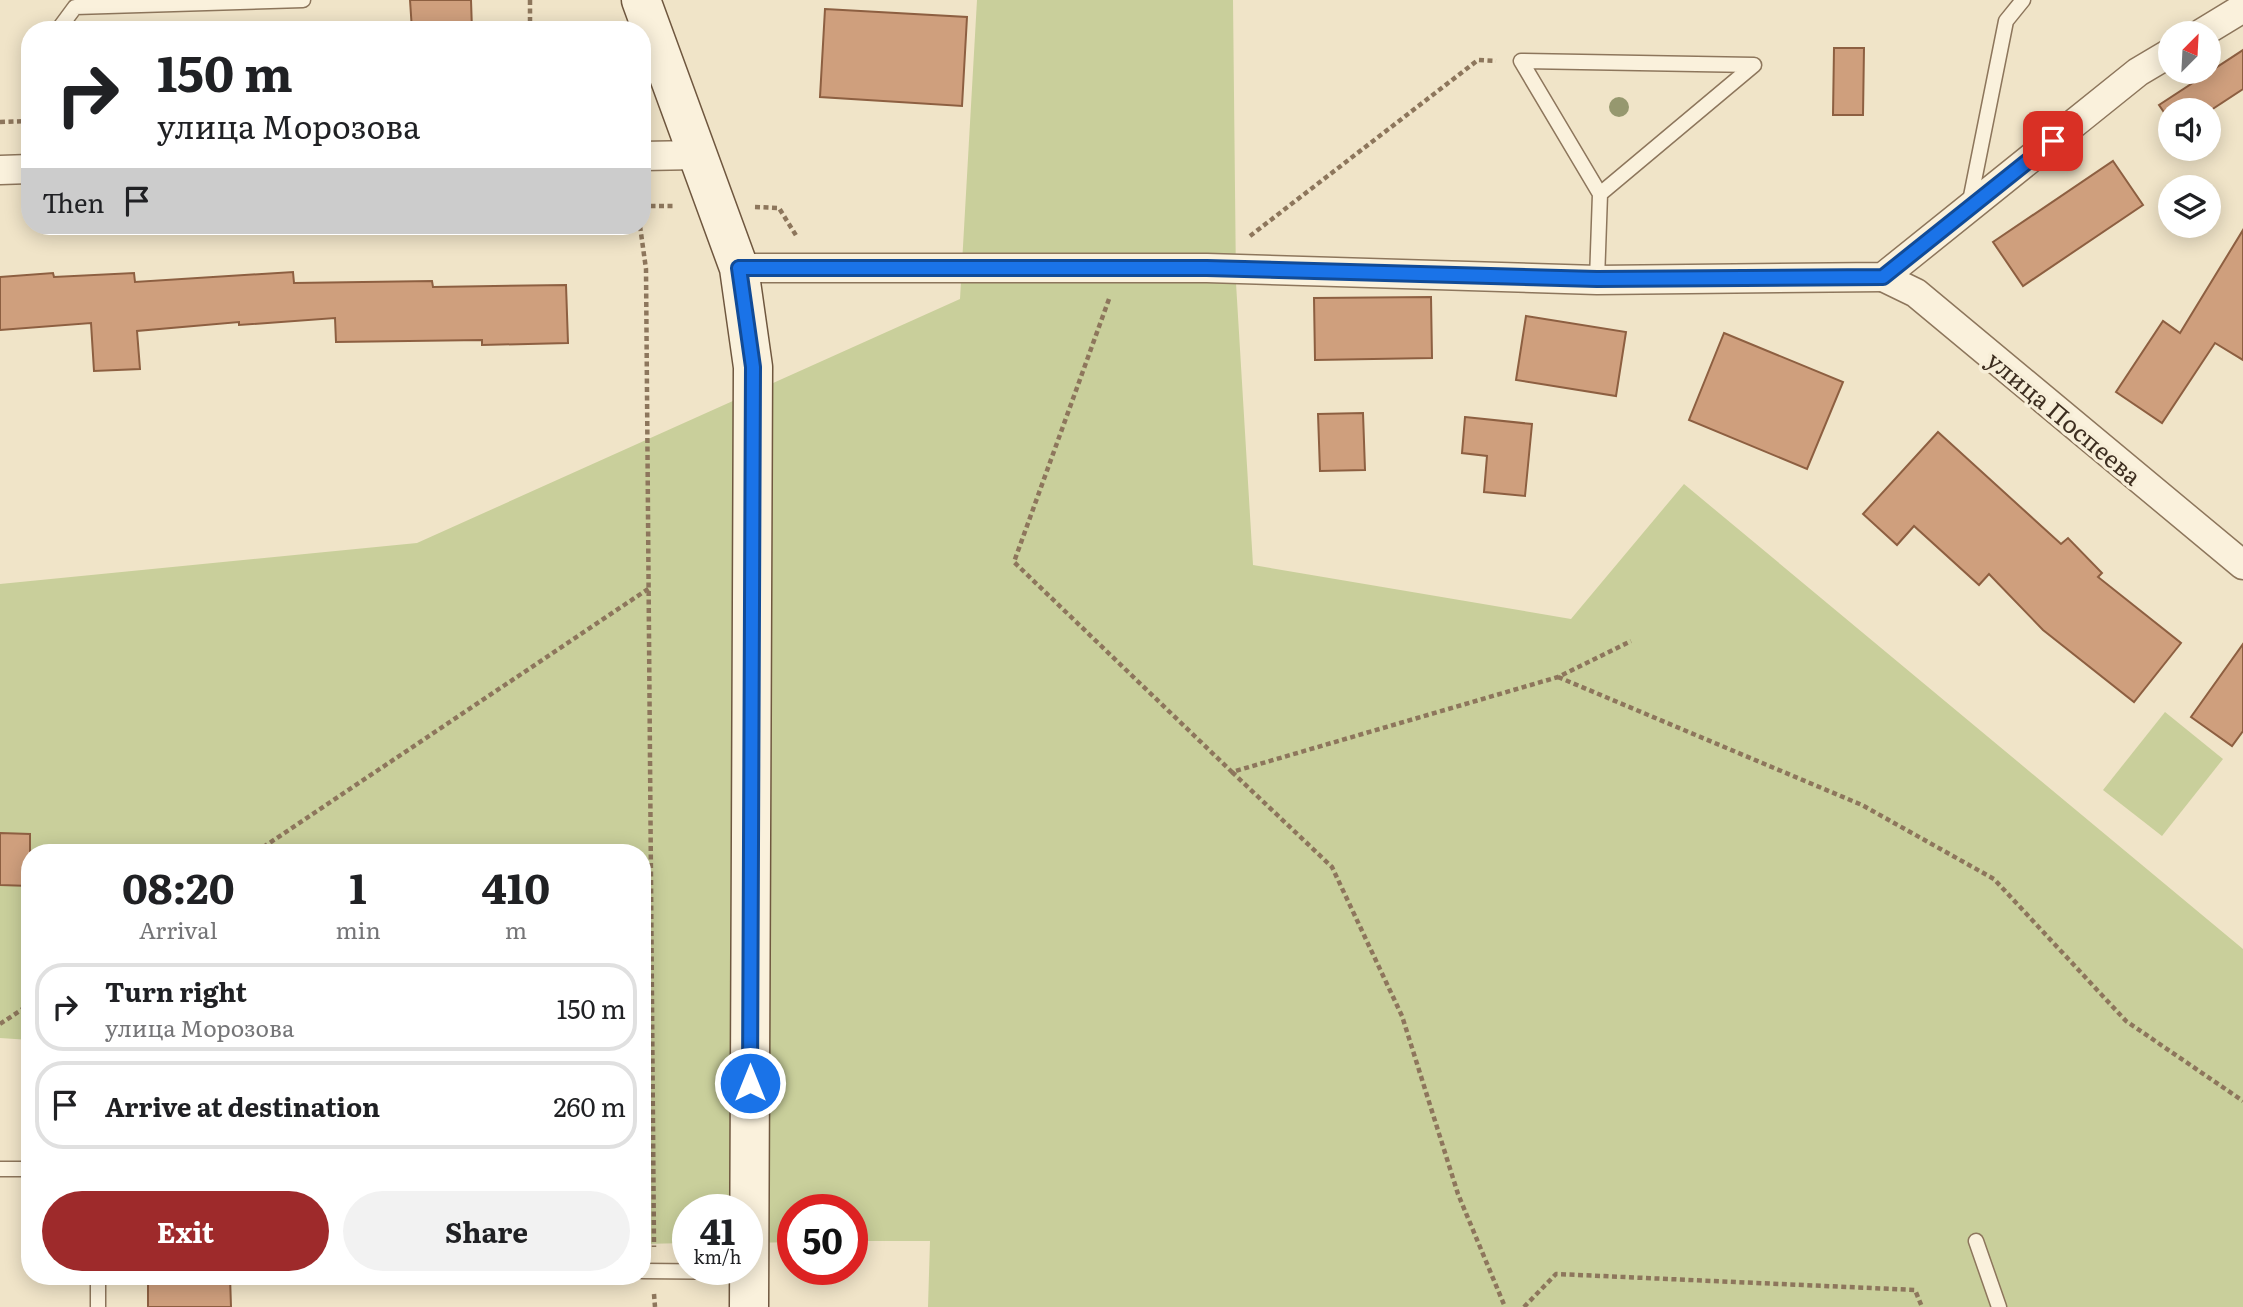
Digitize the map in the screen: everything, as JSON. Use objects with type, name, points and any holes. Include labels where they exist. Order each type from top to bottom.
[{"type":"main road","points":[[641,0],[649,21]]},
{"type":"main road","points":[[651,27],[739,268],[753,367],[749,1289]]},
{"type":"street","points":[[2221,21],[2243,8]]},
{"type":"street","points":[[739,268],[1207,268],[1597,279],[1883,277],[2138,72],[2158,60]]},
{"type":"street","points":[[651,156],[698,155]]},
{"type":"street","points":[[0,170],[21,169]]},
{"type":"street","name":"улица Поспеева","points":[[1883,277],[1916,293],[2243,565]]},
{"type":"lane","points":[[64,21],[75,3],[303,0]]},
{"type":"lane","points":[[1968,211],[2006,21],[2023,0]]},
{"type":"lane","points":[[1521,61],[1754,65],[1600,194]]},
{"type":"lane","points":[[1521,61],[1600,194],[1597,279]]},
{"type":"lane","points":[[0,1169],[21,1169]]},
{"type":"lane","points":[[1976,1241],[1999,1307]]},
{"type":"lane","points":[[651,1272],[749,1289]]},
{"type":"lane","points":[[98,1285],[98,1307]]},
{"type":"path","points":[[530,0],[530,21]]},
{"type":"path","points":[[1207,268],[1478,60],[1521,61]]},
{"type":"path","points":[[0,122],[21,121]]},
{"type":"path","points":[[641,235],[646,269],[651,587],[650,844]]},
{"type":"path","points":[[1120,268],[1014,562],[1332,867],[1402,1016],[1458,1194],[1505,1307]]},
{"type":"path","points":[[268,844],[651,587]]},
{"type":"path","points":[[1232,772],[1558,677],[1632,641]]},
{"type":"path","points":[[1558,677],[1862,805],[1994,879],[2126,1021],[2243,1101]]},
{"type":"path","points":[[0,1024],[21,1010]]},
{"type":"path","points":[[1524,1307],[1556,1274],[1915,1290],[1922,1307]]},
{"type":"path","points":[[650,1285],[654,1307]]},
{"type":"green space","points":[[977,0],[1233,0],[1236,283],[1253,565],[1571,619],[1684,484],[2243,949],[2243,1307],[928,1307],[930,1241],[868,1241],[868,1194],[777,1194],[777,1242],[763,1243],[763,1194],[672,1194],[672,1243],[651,1244],[651,844],[21,844],[21,1039],[0,1038],[0,584],[417,543],[960,299]]},
{"type":"green space","points":[[2165,712],[2223,759],[2162,836],[2103,790]]},
{"type":"building","points":[[410,0],[471,0],[472,21],[411,21]]},
{"type":"building","points":[[825,9],[967,17],[962,106],[820,97]]},
{"type":"building","points":[[1834,48],[1864,48],[1863,115],[1833,115]]},
{"type":"building","points":[[2243,50],[2243,89],[2221,103],[2221,98],[2170,98],[2191,84],[2221,84],[2221,64]]},
{"type":"building","points":[[2113,161],[2143,205],[2023,286],[1993,242]]},
{"type":"building","points":[[2243,230],[2243,360],[2215,343],[2162,423],[2116,392],[2163,321],[2180,333]]},
{"type":"building","points":[[293,272],[294,283],[432,281],[433,287],[566,285],[568,343],[482,345],[482,340],[336,342],[335,318],[239,325],[239,322],[137,331],[140,369],[94,371],[91,323],[0,330],[0,277],[53,273],[54,277],[134,273],[135,282]]},
{"type":"building","points":[[1431,297],[1432,358],[1315,360],[1314,298]]},
{"type":"building","points":[[1526,316],[1626,332],[1616,396],[1516,380]]},
{"type":"building","points":[[1724,333],[1843,382],[1807,469],[1689,420]]},
{"type":"building","points":[[1363,413],[1365,470],[1320,471],[1318,414]]},
{"type":"building","points":[[1465,417],[1532,424],[1525,496],[1484,492],[1487,456],[1462,453]]},
{"type":"building","points":[[1938,432],[2061,544],[2068,538],[2102,573],[2098,577],[2181,643],[2134,702],[2043,630],[1989,574],[1979,585],[1914,526],[1897,545],[1863,514]]},
{"type":"building","points":[[2243,644],[2243,731],[2232,746],[2191,717]]},
{"type":"building","points":[[0,833],[30,834],[30,844],[21,844],[21,886],[0,885]]},
{"type":"building","points":[[148,1285],[230,1285],[231,1307],[148,1307]]},
{"type":"route","points":[[750,1083],[753,367],[739,268],[1207,268],[1597,279],[1883,277],[2053,141]]}]
